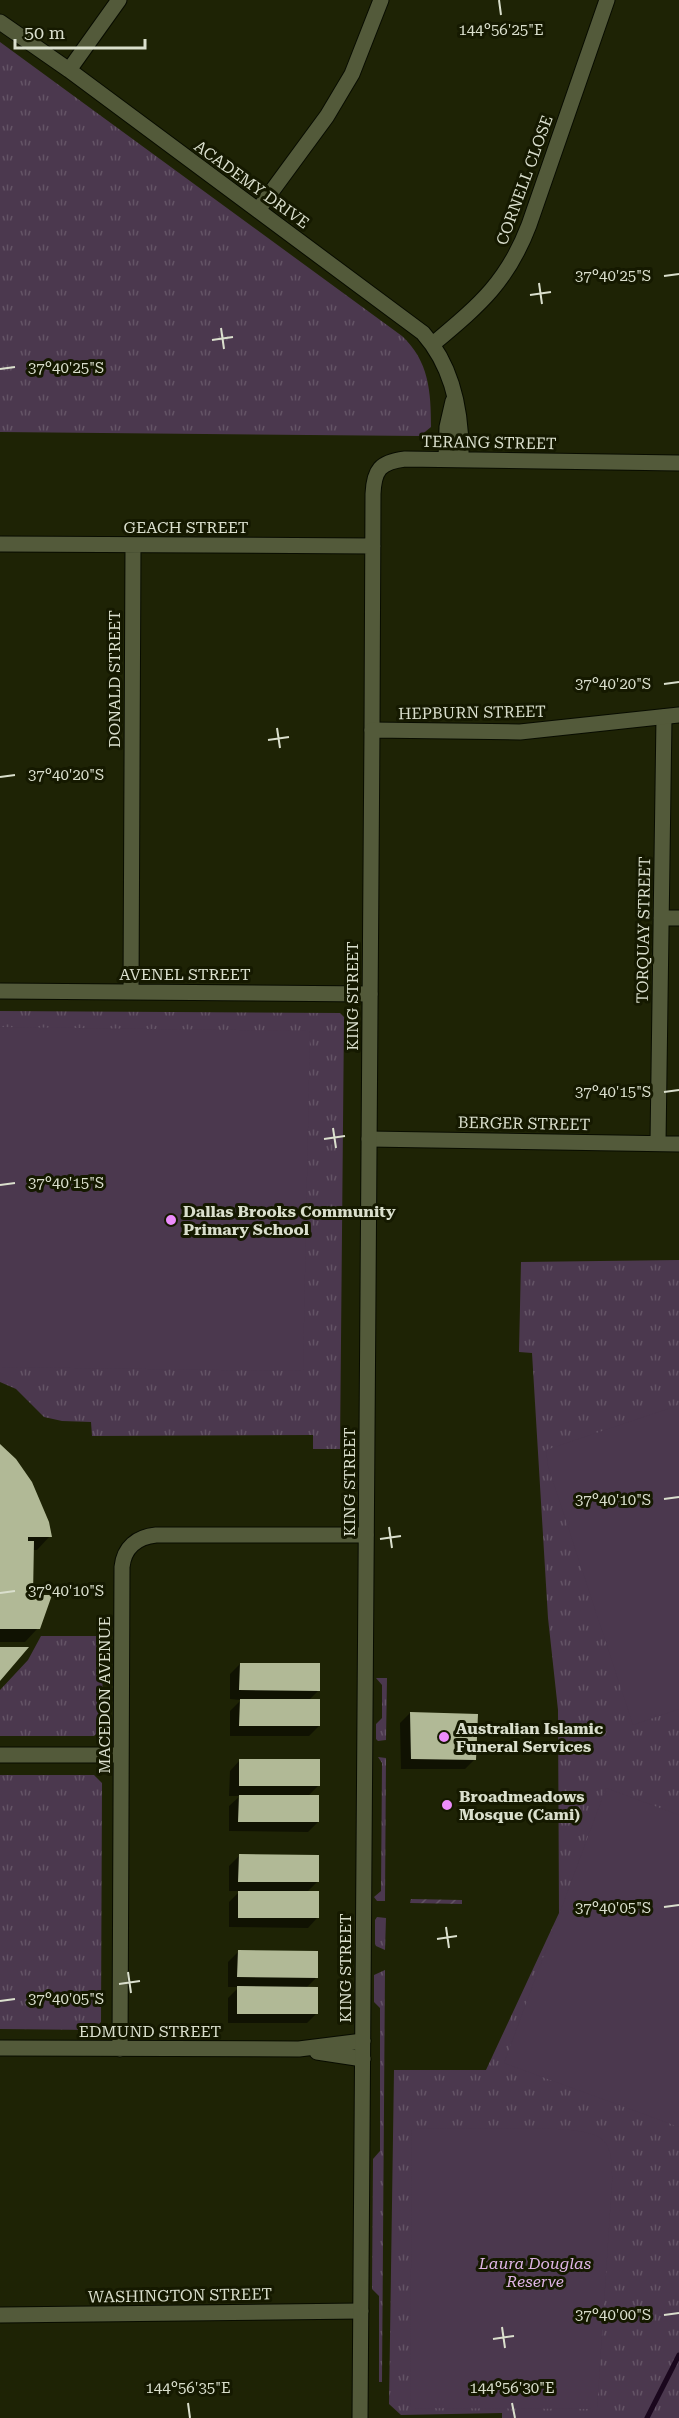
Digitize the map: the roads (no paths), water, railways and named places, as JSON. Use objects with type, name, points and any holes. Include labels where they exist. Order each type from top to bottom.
[{"type":"street","points":[[69,70],[119,0]]},
{"type":"street","points":[[258,210],[327,116],[352,74],[381,0]]},
{"type":"street","name":"CORNELL CLOSE","points":[[433,344],[488,296],[516,256],[529,225],[607,0]]},
{"type":"street","name":"ACADEMY DRIVE","points":[[0,22],[69,70],[412,323],[433,344],[447,369],[462,427],[462,460]]},
{"type":"street","name":"ACADEMY DRIVE","points":[[446,459],[447,427],[453,398]]},
{"type":"street","name":"TERANG STREET","points":[[373,546],[374,484],[380,468],[394,460],[679,463]]},
{"type":"street","name":"GEACH STREET","points":[[0,544],[373,546]]},
{"type":"street","name":"DONALD STREET","points":[[131,992],[133,545]]},
{"type":"street","name":"KING STREET","points":[[360,2418],[373,546]]},
{"type":"street","name":"HEPBURN STREET","points":[[372,730],[520,732],[672,716]]},
{"type":"street","name":"TORQUAY STREET","points":[[658,1143],[662,918],[672,716]]},
{"type":"street","points":[[662,918],[679,918]]},
{"type":"street","name":"AVENEL STREET","points":[[0,991],[370,994]]},
{"type":"street","name":"BERGER STREET","points":[[369,1138],[679,1144]]},
{"type":"street","name":"MACEDON AVENUE","points":[[120,2049],[122,1567],[124,1555],[133,1544],[156,1534],[366,1535]]},
{"type":"street","points":[[0,1755],[121,1755]]},
{"type":"street","name":"EDMUND STREET","points":[[0,2048],[299,2049],[363,2041]]},
{"type":"street","name":"EDMUND STREET","points":[[299,2049],[363,2059]]},
{"type":"street","name":"WASHINGTON STREET","points":[[0,2315],[361,2312]]},
{"type":"waterway","points":[[647,2418],[679,2355]]},
{"type":"place","name":"Dallas Brooks Community Primary School","points":[[171,1220]]},
{"type":"place","name":"Australian Islamic Funeral Services","points":[[444,1737]]},
{"type":"place","name":"Broadmeadows Mosque (Cami)","points":[[447,1805]]},
{"type":"park label","name":"Laura Douglas Reserve","points":[[535,2272]]}]
